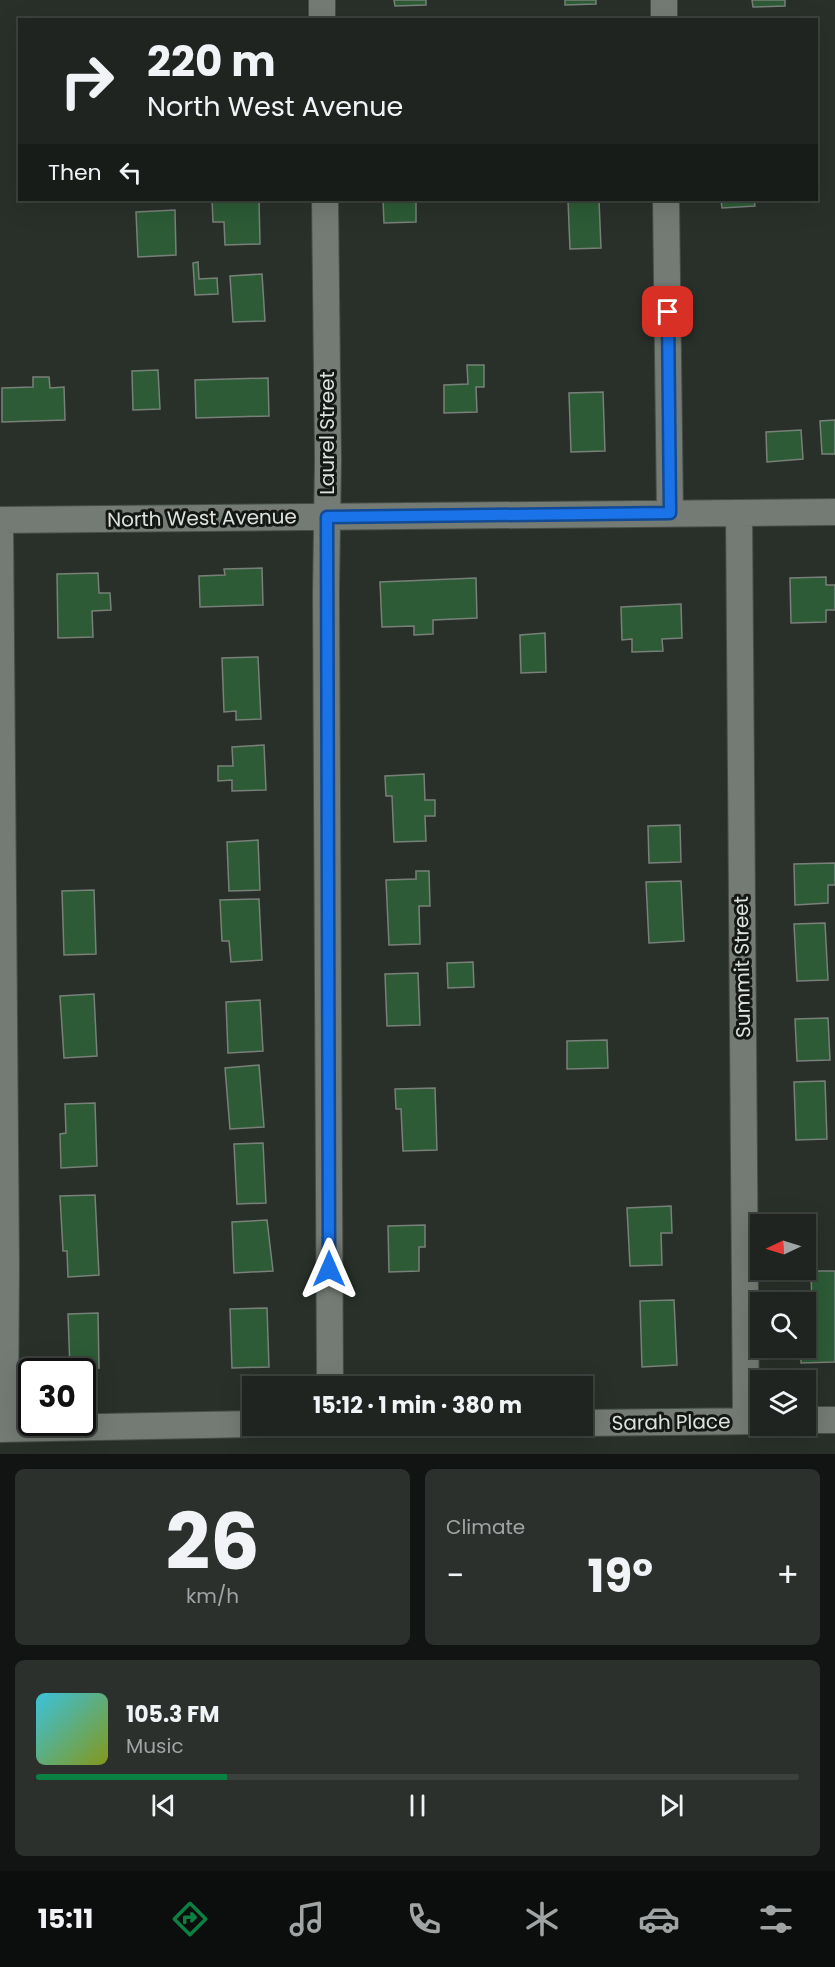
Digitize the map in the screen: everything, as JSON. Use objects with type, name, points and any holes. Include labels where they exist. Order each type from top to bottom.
[{"type":"street","points":[[322,0],[322,18]]},
{"type":"street","points":[[664,0],[664,18]]},
{"type":"street","name":"Laurel Street","points":[[325,201],[330,1376]]},
{"type":"street","points":[[666,201],[670,513]]},
{"type":"street","name":"North West Avenue","points":[[0,520],[835,512]]},
{"type":"street","name":"Summit Street","points":[[739,513],[752,1370]]},
{"type":"street","points":[[0,520],[6,1264],[2,1429],[242,1424]]},
{"type":"street","points":[[816,1420],[835,1420]]},
{"type":"street","name":"Sarah Place","points":[[593,1423],[750,1421]]},
{"type":"building","points":[[394,0],[426,0],[426,5],[395,6]]},
{"type":"building","points":[[565,0],[596,0],[596,4],[565,5]]},
{"type":"building","points":[[752,0],[785,0],[785,6],[753,7]]},
{"type":"building","points":[[212,201],[259,201],[260,244],[225,245],[224,222],[213,222]]},
{"type":"building","points":[[383,201],[416,201],[416,222],[384,223]]},
{"type":"building","points":[[568,201],[599,201],[601,248],[570,249]]},
{"type":"building","points":[[721,201],[754,201],[755,206],[722,208]]},
{"type":"building","points":[[175,210],[176,255],[138,257],[136,212]]},
{"type":"building","points":[[198,262],[199,279],[217,278],[218,294],[195,295],[193,263]]},
{"type":"building","points":[[262,274],[265,321],[233,322],[230,276]]},
{"type":"building","points":[[467,365],[484,365],[484,387],[476,387],[477,412],[444,413],[444,385],[468,384]]},
{"type":"building","points":[[158,370],[160,409],[133,410],[132,371]]},
{"type":"building","points":[[33,377],[49,377],[50,388],[64,387],[65,420],[2,422],[2,388],[33,387]]},
{"type":"building","points":[[268,378],[269,416],[196,418],[195,380]]},
{"type":"building","points":[[603,392],[605,451],[571,452],[569,393]]},
{"type":"building","points":[[835,420],[835,454],[822,454],[820,421]]},
{"type":"building","points":[[801,430],[803,459],[767,462],[766,432]]},
{"type":"building","points":[[262,568],[263,605],[200,607],[199,576],[225,575],[224,569]]},
{"type":"building","points":[[98,573],[99,593],[110,593],[111,610],[92,611],[93,637],[58,638],[57,574]]},
{"type":"building","points":[[826,577],[826,585],[835,585],[835,610],[826,610],[826,622],[791,623],[790,578]]},
{"type":"building","points":[[476,578],[477,618],[433,620],[433,634],[414,635],[414,626],[382,627],[380,582]]},
{"type":"building","points":[[681,604],[682,638],[662,639],[663,651],[632,652],[632,639],[622,640],[621,607]]},
{"type":"building","points":[[545,633],[546,672],[521,673],[520,635]]},
{"type":"building","points":[[258,657],[261,719],[236,720],[236,711],[224,712],[222,658]]},
{"type":"building","points":[[264,745],[266,790],[232,791],[232,780],[218,781],[218,766],[233,766],[232,747]]},
{"type":"building","points":[[424,774],[425,800],[435,800],[435,816],[425,816],[426,841],[394,842],[392,796],[386,796],[385,776]]},
{"type":"building","points":[[680,825],[681,862],[649,863],[648,826]]},
{"type":"building","points":[[258,840],[260,890],[229,891],[227,842]]},
{"type":"building","points":[[835,863],[835,885],[828,885],[828,903],[795,905],[794,864]]},
{"type":"building","points":[[416,871],[429,871],[430,906],[419,906],[420,944],[389,945],[386,880],[416,879]]},
{"type":"building","points":[[681,881],[684,941],[649,943],[646,882]]},
{"type":"building","points":[[94,890],[96,954],[64,955],[62,891]]},
{"type":"building","points":[[259,899],[262,960],[231,962],[229,941],[222,941],[220,900]]},
{"type":"building","points":[[825,923],[828,980],[797,981],[794,924]]},
{"type":"building","points":[[473,962],[474,987],[448,988],[447,963]]},
{"type":"building","points":[[418,973],[420,1025],[387,1026],[385,974]]},
{"type":"building","points":[[94,994],[97,1056],[64,1058],[60,996]]},
{"type":"building","points":[[260,1000],[263,1051],[228,1053],[226,1002]]},
{"type":"building","points":[[828,1018],[830,1060],[797,1061],[795,1019]]},
{"type":"building","points":[[607,1040],[608,1068],[567,1069],[567,1041]]},
{"type":"building","points":[[259,1065],[264,1127],[230,1129],[225,1068]]},
{"type":"building","points":[[825,1081],[827,1139],[796,1140],[794,1082]]},
{"type":"building","points":[[435,1088],[437,1150],[403,1151],[401,1109],[396,1109],[395,1089]]},
{"type":"building","points":[[95,1103],[97,1166],[61,1168],[60,1134],[66,1133],[65,1104]]},
{"type":"building","points":[[263,1143],[266,1203],[237,1204],[234,1144]]},
{"type":"building","points":[[95,1195],[99,1275],[68,1277],[67,1251],[63,1251],[60,1196]]},
{"type":"building","points":[[671,1206],[672,1233],[661,1233],[662,1265],[630,1266],[627,1208]]},
{"type":"building","points":[[267,1220],[273,1271],[234,1273],[232,1222]]},
{"type":"building","points":[[425,1225],[425,1247],[419,1247],[419,1271],[389,1272],[388,1226]]},
{"type":"building","points":[[816,1271],[835,1271],[835,1362],[801,1363],[801,1358],[816,1358],[816,1292],[812,1292],[811,1280],[816,1280]]},
{"type":"building","points":[[674,1300],[677,1365],[642,1367],[640,1301]]},
{"type":"building","points":[[267,1308],[269,1367],[232,1368],[230,1309]]},
{"type":"building","points":[[98,1313],[99,1368],[96,1368],[96,1358],[70,1358],[68,1314]]},
{"type":"route","points":[[329,1269],[327,517],[670,513],[668,312]]}]
